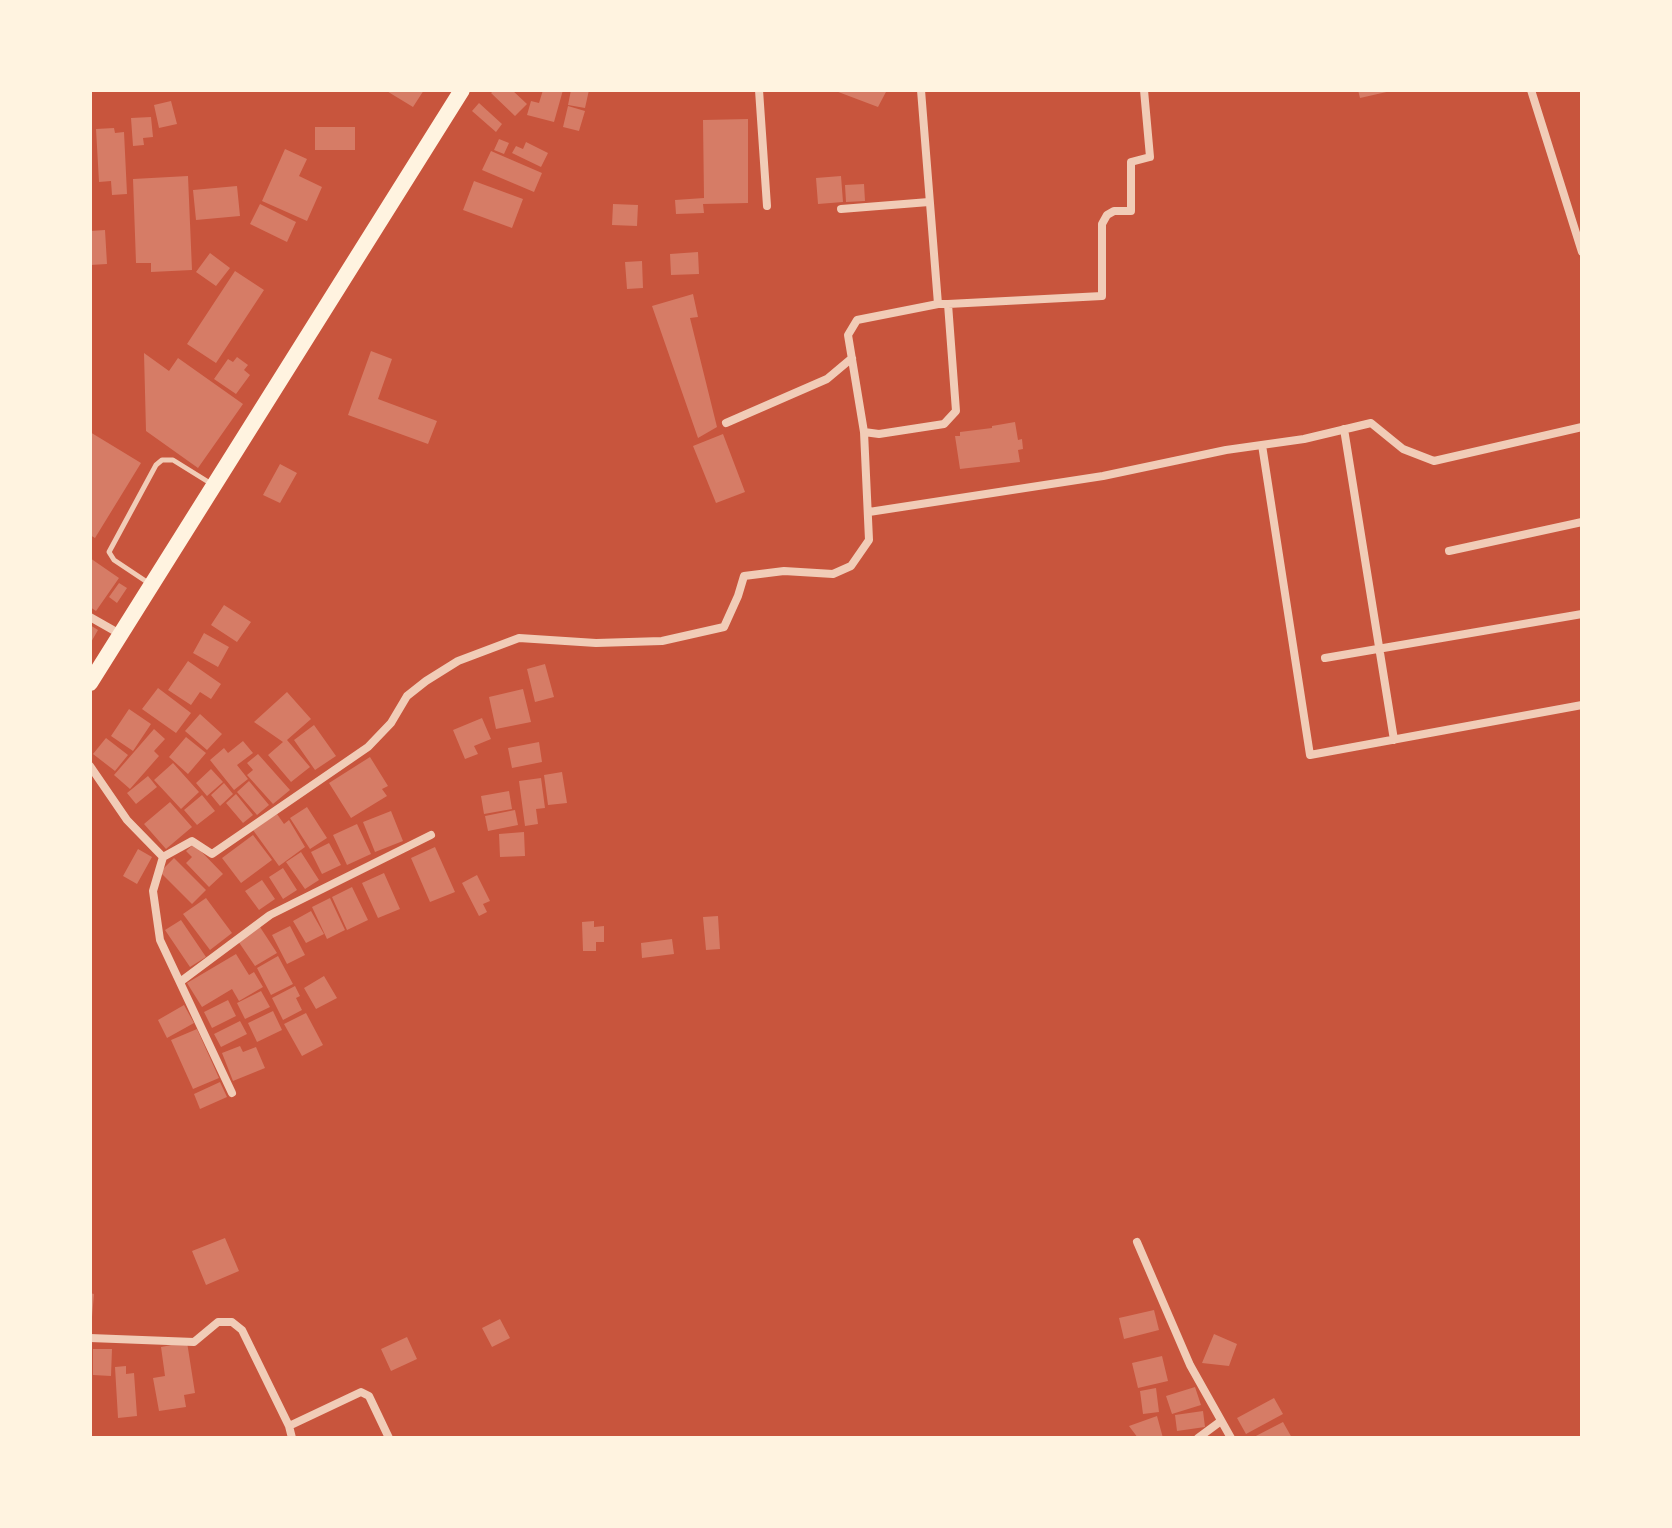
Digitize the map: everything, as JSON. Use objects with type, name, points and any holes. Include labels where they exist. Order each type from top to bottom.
[{"type":"main road","points":[[91,680],[462,90]]},
{"type":"street","points":[[759,90],[767,206]]},
{"type":"street","points":[[864,432],[879,434],[944,424],[956,411],[929,202],[921,90]]},
{"type":"street","points":[[232,1093],[160,940],[153,891],[163,857],[192,841],[212,854],[253,828],[368,747],[391,723],[407,696],[458,661],[519,638],[596,643],[662,641],[724,627],[744,576],[784,571],[833,574],[851,566],[869,540],[864,432],[848,335],[857,320],[943,304],[1102,296],[1102,224],[1107,215],[1114,211],[1131,211],[1131,162],[1150,157],[1144,90]]},
{"type":"street","points":[[1531,90],[1582,252]]},
{"type":"street","points":[[841,209],[929,202]]},
{"type":"street","points":[[726,423],[827,379],[852,358]]},
{"type":"street","points":[[869,512],[1103,476],[1226,450],[1304,439],[1371,423],[1403,449],[1434,461],[1582,427]]},
{"type":"street","points":[[1344,429],[1394,740]]},
{"type":"street","points":[[1262,445],[1310,755],[1582,705]]},
{"type":"street","points":[[1449,551],[1582,522]]},
{"type":"street","points":[[1325,658],[1582,614]]},
{"type":"street","points":[[90,617],[120,634]]},
{"type":"street","points":[[90,766],[127,820],[163,857]]},
{"type":"street","points":[[180,982],[270,915],[431,835]]},
{"type":"street","points":[[1137,1242],[1190,1365],[1231,1438]]},
{"type":"street","points":[[90,1338],[194,1342],[218,1322],[232,1322],[242,1330],[292,1438]]},
{"type":"street","points":[[289,1426],[361,1392],[369,1396],[389,1438]]},
{"type":"street","points":[[1198,1438],[1221,1421]]},
{"type":"lane","points":[[151,584],[114,560],[109,552],[156,465],[162,460],[173,460],[213,485]]},
{"type":"building","points":[[385,90],[424,90],[413,107]]},
{"type":"building","points":[[494,90],[512,90],[527,104],[515,116],[491,93]]},
{"type":"building","points":[[543,90],[563,90],[554,122],[527,115],[531,101],[539,103]]},
{"type":"building","points":[[571,90],[589,90],[585,108],[568,105]]},
{"type":"building","points":[[833,90],[887,90],[878,107]]},
{"type":"building","points":[[1358,90],[1391,90],[1391,91],[1360,98]]},
{"type":"building","points":[[171,101],[177,124],[159,128],[154,105]]},
{"type":"building","points":[[479,103],[502,124],[496,132],[472,111]]},
{"type":"building","points":[[568,106],[585,111],[579,131],[563,127]]},
{"type":"building","points":[[151,117],[153,137],[143,138],[144,145],[133,146],[131,118]]},
{"type":"building","points":[[748,119],[748,203],[703,204],[704,213],[676,214],[675,200],[704,198],[703,120]]},
{"type":"building","points":[[315,127],[355,127],[355,150],[315,150]]},
{"type":"building","points":[[114,128],[115,133],[124,132],[127,194],[112,195],[111,181],[99,182],[96,129]]},
{"type":"building","points":[[499,139],[509,143],[504,154],[494,150]]},
{"type":"building","points":[[526,142],[548,153],[541,167],[512,153],[516,146],[523,149]]},
{"type":"building","points":[[285,149],[307,159],[299,176],[322,187],[307,221],[262,201]]},
{"type":"building","points":[[491,151],[542,173],[534,192],[482,170]]},
{"type":"building","points":[[188,176],[192,270],[151,272],[151,263],[136,263],[133,179]]},
{"type":"building","points":[[841,176],[843,202],[818,204],[816,178]]},
{"type":"building","points":[[474,181],[523,199],[512,228],[463,210]]},
{"type":"building","points":[[864,184],[865,201],[846,202],[845,185]]},
{"type":"building","points":[[237,186],[240,216],[196,220],[193,190]]},
{"type":"building","points":[[260,204],[296,222],[287,242],[250,224]]},
{"type":"building","points":[[613,204],[638,205],[637,226],[612,225]]},
{"type":"building","points":[[105,230],[107,264],[90,265],[90,231]]},
{"type":"building","points":[[698,252],[699,274],[671,275],[670,254]]},
{"type":"building","points":[[210,253],[230,268],[216,286],[196,272]]},
{"type":"building","points":[[642,261],[643,288],[627,289],[625,262]]},
{"type":"building","points":[[235,271],[264,290],[216,363],[187,344]]},
{"type":"building","points":[[693,294],[698,317],[690,318],[717,427],[698,438],[652,306]]},
{"type":"building","points":[[371,351],[392,359],[378,399],[437,421],[428,444],[348,415]]},
{"type":"building","points":[[144,353],[169,371],[178,358],[243,404],[198,468],[146,431]]},
{"type":"building","points":[[237,357],[248,365],[244,370],[250,375],[236,394],[214,379],[228,359],[233,362]]},
{"type":"building","points":[[1015,422],[1018,440],[1022,439],[1023,449],[1018,450],[1020,462],[960,469],[955,436],[960,436],[960,432]]},
{"type":"building","points":[[90,432],[141,463],[95,538],[90,535]]},
{"type":"building","points":[[723,434],[745,492],[716,503],[693,446]]},
{"type":"building","points":[[280,464],[297,473],[280,503],[263,495]]},
{"type":"building","points":[[90,558],[119,578],[96,611],[90,607]]},
{"type":"building","points":[[119,583],[127,588],[117,603],[109,597]]},
{"type":"building","points":[[224,605],[251,622],[237,642],[211,625]]},
{"type":"building","points":[[90,625],[98,630],[90,644]]},
{"type":"building","points":[[204,633],[229,647],[218,667],[193,653]]},
{"type":"building","points":[[188,661],[221,684],[211,699],[200,692],[191,705],[168,690]]},
{"type":"building","points":[[545,664],[554,697],[535,702],[527,669]]},
{"type":"building","points":[[158,688],[191,713],[176,733],[142,709]]},
{"type":"building","points":[[523,689],[531,722],[496,729],[489,697]]},
{"type":"building","points":[[287,692],[311,719],[287,740],[310,767],[291,782],[268,755],[283,742],[254,722]]},
{"type":"building","points":[[129,709],[151,724],[133,751],[111,736]]},
{"type":"building","points":[[200,714],[222,734],[207,750],[185,731]]},
{"type":"building","points":[[482,718],[491,739],[474,746],[478,754],[465,759],[453,730]]},
{"type":"building","points":[[314,725],[336,756],[315,770],[294,740]]},
{"type":"building","points":[[154,729],[165,739],[154,751],[159,756],[130,789],[114,775]]},
{"type":"building","points":[[186,737],[206,753],[188,774],[169,757]]},
{"type":"building","points":[[106,738],[128,755],[115,771],[93,754]]},
{"type":"building","points":[[243,741],[253,753],[237,765],[248,779],[234,790],[210,760],[224,748],[228,753]]},
{"type":"building","points":[[539,742],[542,762],[512,768],[508,748]]},
{"type":"building","points":[[258,754],[290,790],[273,804],[247,775],[253,770],[247,763]]},
{"type":"building","points":[[370,757],[388,786],[382,789],[387,796],[351,818],[329,783]]},
{"type":"building","points":[[173,763],[199,792],[181,809],[154,780]]},
{"type":"building","points":[[211,769],[223,782],[207,796],[196,783]]},
{"type":"building","points":[[562,772],[567,803],[548,805],[544,775]]},
{"type":"building","points":[[148,776],[157,787],[136,804],[127,793]]},
{"type":"building","points":[[541,778],[545,808],[536,809],[538,824],[525,826],[519,781]]},
{"type":"building","points":[[249,781],[269,805],[257,815],[237,792]]},
{"type":"building","points":[[224,783],[233,794],[220,806],[211,795]]},
{"type":"building","points":[[509,791],[512,809],[484,814],[481,796]]},
{"type":"building","points":[[236,794],[253,815],[243,823],[226,803]]},
{"type":"building","points":[[202,795],[215,811],[197,825],[184,810]]},
{"type":"building","points":[[170,802],[192,827],[166,849],[144,824]]},
{"type":"building","points":[[307,807],[327,838],[310,849],[290,818]]},
{"type":"building","points":[[515,810],[518,825],[488,831],[485,816]]},
{"type":"building","points":[[391,811],[403,841],[375,852],[363,822]]},
{"type":"building","points":[[277,814],[284,824],[289,820],[305,847],[279,866],[253,830]]},
{"type":"building","points":[[357,824],[371,854],[347,865],[333,835]]},
{"type":"building","points":[[524,832],[525,856],[500,857],[499,834]]},
{"type":"building","points":[[253,835],[272,860],[241,883],[222,858]]},
{"type":"building","points":[[329,843],[341,865],[322,874],[311,852]]},
{"type":"building","points":[[194,844],[223,874],[209,887],[186,863],[192,857],[186,851]]},
{"type":"building","points":[[435,847],[455,892],[430,902],[411,858]]},
{"type":"building","points":[[138,849],[152,857],[137,884],[123,876]]},
{"type":"building","points":[[301,852],[319,880],[305,889],[286,862]]},
{"type":"building","points":[[174,858],[206,890],[192,904],[160,872]]},
{"type":"building","points":[[283,868],[297,890],[283,899],[269,877]]},
{"type":"building","points":[[384,873],[400,909],[378,918],[362,883]]},
{"type":"building","points":[[477,875],[490,901],[483,904],[487,912],[479,916],[462,883]]},
{"type":"building","points":[[262,880],[275,899],[259,910],[245,891]]},
{"type":"building","points":[[352,887],[368,920],[347,930],[332,897]]},
{"type":"building","points":[[206,898],[232,933],[210,950],[183,914]]},
{"type":"building","points":[[330,898],[345,930],[327,939],[312,907]]},
{"type":"building","points":[[311,911],[324,934],[306,943],[293,921]]},
{"type":"building","points":[[718,916],[720,949],[706,950],[703,917]]},
{"type":"building","points":[[181,920],[206,957],[190,967],[165,930]]},
{"type":"building","points":[[594,921],[594,927],[604,926],[604,942],[596,942],[596,951],[583,951],[582,922]]},
{"type":"building","points":[[290,926],[305,955],[287,964],[272,935]]},
{"type":"building","points":[[260,927],[277,953],[255,966],[238,941]]},
{"type":"building","points":[[672,939],[674,954],[642,958],[641,943]]},
{"type":"building","points":[[236,954],[249,975],[254,972],[263,987],[239,1001],[232,989],[202,1007],[187,983]]},
{"type":"building","points":[[278,956],[293,984],[271,995],[257,968]]},
{"type":"building","points":[[324,976],[337,998],[316,1009],[304,988]]},
{"type":"building","points":[[295,986],[302,1010],[283,1020],[272,998]]},
{"type":"building","points":[[261,991],[270,1007],[245,1019],[237,1003]]},
{"type":"building","points":[[228,1000],[236,1016],[212,1028],[204,1012]]},
{"type":"building","points":[[184,1005],[194,1023],[167,1038],[158,1020]]},
{"type":"building","points":[[273,1011],[282,1030],[257,1042],[248,1023]]},
{"type":"building","points":[[306,1013],[323,1045],[302,1056],[284,1024]]},
{"type":"building","points":[[240,1021],[247,1034],[221,1047],[214,1034]]},
{"type":"building","points":[[197,1029],[219,1078],[193,1089],[171,1040]]},
{"type":"building","points":[[240,1046],[243,1052],[256,1047],[265,1068],[233,1081],[222,1053]]},
{"type":"building","points":[[220,1082],[227,1097],[200,1109],[194,1094]]},
{"type":"building","points":[[225,1238],[239,1271],[206,1285],[192,1251]]},
{"type":"building","points":[[90,1293],[94,1294],[92,1317],[90,1317]]},
{"type":"building","points":[[1154,1310],[1159,1330],[1124,1339],[1119,1318]]},
{"type":"building","points":[[500,1319],[510,1338],[492,1347],[482,1328]]},
{"type":"building","points":[[1214,1334],[1237,1344],[1229,1366],[1202,1363]]},
{"type":"building","points":[[407,1337],[417,1359],[391,1371],[381,1349]]},
{"type":"building","points":[[187,1342],[195,1393],[184,1395],[186,1407],[159,1411],[153,1378],[165,1376],[161,1347]]},
{"type":"building","points":[[93,1349],[112,1349],[111,1376],[93,1375]]},
{"type":"building","points":[[1162,1356],[1168,1381],[1138,1388],[1132,1363]]},
{"type":"building","points":[[126,1366],[126,1374],[134,1373],[137,1416],[118,1418],[115,1367]]},
{"type":"building","points":[[1195,1387],[1201,1405],[1172,1414],[1166,1396]]},
{"type":"building","points":[[1156,1388],[1159,1412],[1143,1414],[1140,1391]]},
{"type":"building","points":[[1274,1398],[1283,1414],[1246,1434],[1237,1418]]},
{"type":"building","points":[[1203,1411],[1205,1427],[1177,1431],[1175,1415]]},
{"type":"building","points":[[1157,1416],[1163,1438],[1138,1438],[1129,1426]]},
{"type":"building","points":[[1283,1422],[1292,1438],[1252,1438]]}]
